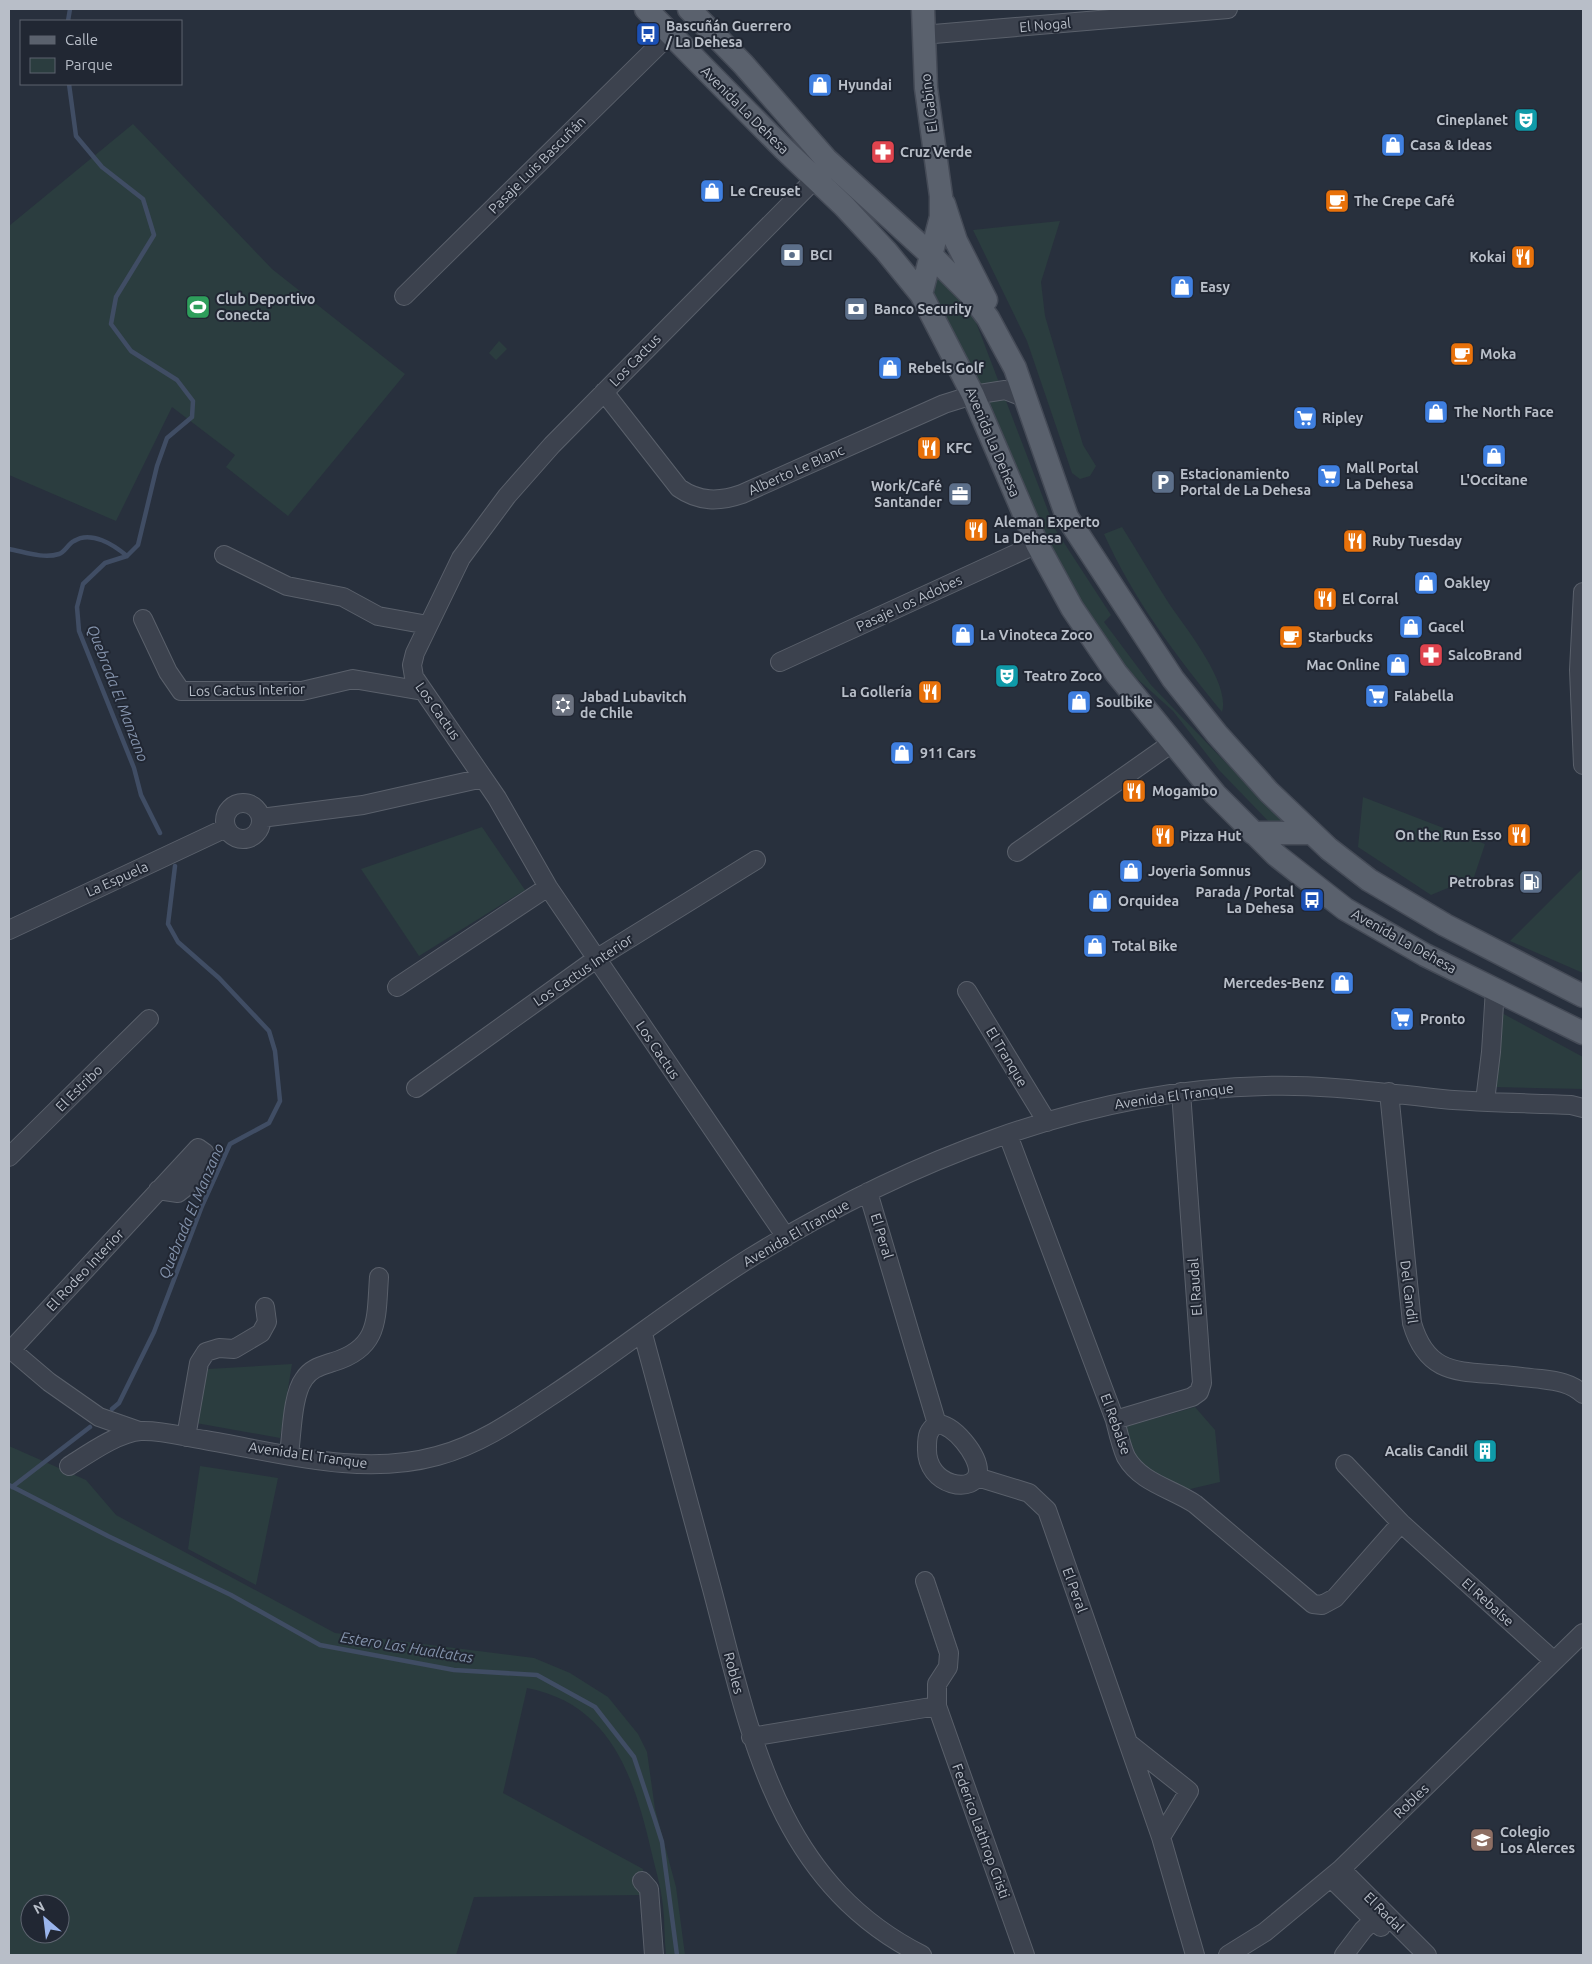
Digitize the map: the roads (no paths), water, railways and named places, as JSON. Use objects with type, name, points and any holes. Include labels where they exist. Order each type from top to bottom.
[{"type":"main road","name":"Avenida La Dehesa","points":[[646,9],[844,206],[886,251],[921,294],[973,395],[1037,544],[1072,608],[1122,681],[1215,794],[1253,833],[1300,875],[1358,917],[1425,956],[1583,1033]]},
{"type":"main road","name":"Avenida La Dehesa","points":[[689,9],[744,64],[826,159],[931,255],[970,294],[988,318],[1009,354],[1067,517],[1173,679],[1217,734],[1269,792],[1311,833],[1368,880],[1445,925],[1583,996]]},
{"type":"main road","name":"El Gabino","points":[[921,294],[941,217],[941,196],[926,88],[922,35],[923,9]]},
{"type":"main road","name":"El Gabino","points":[[941,196],[956,241],[1009,354]]},
{"type":"main road","points":[[1253,833],[1311,833]]},
{"type":"street","name":"El Nogal","points":[[922,35],[1228,9]]},
{"type":"street","name":"Pasaje Luis Bascuñán","points":[[404,296],[670,34]]},
{"type":"street","name":"Los Cactus","points":[[786,1237],[548,886],[483,778],[414,677],[412,665],[415,653],[461,558],[483,526],[532,467],[815,179]]},
{"type":"street","name":"Alberto Le Blanc","points":[[604,392],[679,488],[691,497],[712,500],[742,494],[944,404],[973,395],[1004,390],[1026,398]]},
{"type":"street","name":"Pasaje Los Adobes","points":[[780,662],[1037,544]]},
{"type":"street","points":[[224,555],[288,586],[342,597],[378,616],[428,625]]},
{"type":"street","points":[[1583,592],[1580,634],[1580,706],[1583,765]]},
{"type":"street","name":"Los Cactus Interior","points":[[143,619],[168,672],[180,691],[302,691],[353,679],[423,691]]},
{"type":"street","points":[[1580,706],[1583,724]]},
{"type":"street","points":[[1017,852],[1172,743]]},
{"type":"street","points":[[260,818],[363,805],[483,778]]},
{"type":"street","points":[[240,804],[252,806],[257,810],[260,818],[257,832],[247,839],[235,837],[226,828],[226,816],[229,810],[240,804]]},
{"type":"street","name":"La Espuela","points":[[9,930],[226,828]]},
{"type":"street","name":"Los Cactus Interior","points":[[416,1088],[596,959],[756,860]]},
{"type":"street","points":[[397,987],[548,886]]},
{"type":"street","points":[[1485,1101],[1491,1061],[1495,989]]},
{"type":"street","name":"El Tranque","points":[[967,991],[1047,1122]]},
{"type":"street","name":"El Estribo","points":[[9,1157],[149,1019]]},
{"type":"street","name":"Avenida El Tranque","points":[[10,1349],[49,1382],[99,1417],[139,1430],[361,1465],[402,1464],[442,1455],[474,1443],[500,1429],[643,1334],[712,1283],[786,1237],[868,1192],[953,1156],[1047,1122],[1114,1104],[1182,1092],[1231,1087],[1306,1086],[1485,1101],[1579,1105]]},
{"type":"street","name":"El Raudal","points":[[1115,1420],[1192,1397],[1199,1392],[1202,1383],[1182,1092]]},
{"type":"street","name":"Del Candil","points":[[1389,1092],[1412,1323],[1419,1342],[1438,1363],[1454,1371],[1555,1381],[1573,1387],[1583,1394]]},
{"type":"street","name":"El Rebalse","points":[[1008,1135],[1115,1420],[1125,1455],[1141,1476],[1180,1494],[1195,1504],[1313,1604],[1322,1605],[1335,1598],[1401,1523]]},
{"type":"street","name":"El Rodeo Interior","points":[[10,1349],[158,1190]]},
{"type":"street","name":"El Peral","points":[[868,1192],[937,1424]]},
{"type":"street","points":[[289,1454],[301,1384],[316,1367],[347,1358],[368,1340],[375,1325],[379,1277]]},
{"type":"street","points":[[186,1437],[200,1362],[206,1352],[219,1348],[234,1349],[261,1333],[267,1322],[265,1307]]},
{"type":"street","name":"Robles","points":[[643,1334],[751,1737],[777,1804],[798,1842],[818,1870],[841,1896],[874,1924],[922,1955]]},
{"type":"street","points":[[937,1424],[949,1426],[970,1450],[977,1466],[977,1477],[972,1481],[955,1485],[939,1478],[930,1468],[927,1458],[927,1436],[931,1428],[937,1424]]},
{"type":"street","points":[[69,1466],[102,1446],[139,1430]]},
{"type":"street","name":"El Rebalse","points":[[1345,1464],[1401,1523],[1554,1662]]},
{"type":"street","name":"El Peral","points":[[977,1477],[1029,1493],[1040,1500],[1047,1510],[1161,1837],[1195,1955]]},
{"type":"street","name":"Federico Lathrop Cristi","points":[[925,1582],[949,1653],[948,1667],[937,1684],[937,1706],[1025,1955]]},
{"type":"street","name":"Robles","points":[[1228,1955],[1265,1932],[1336,1873],[1583,1633]]},
{"type":"street","points":[[751,1737],[937,1706]]},
{"type":"street","points":[[1130,1745],[1188,1791],[1161,1837]]},
{"type":"street","name":"El Radal","points":[[1336,1873],[1378,1916],[1411,1955]]},
{"type":"street","points":[[642,1881],[649,1890],[654,1955]]},
{"type":"street","points":[[1344,1955],[1378,1916]]},
{"type":"street","name":"El Radal","points":[[1378,1916],[1427,1955]]},
{"type":"waterway","name":"Quebrada El Manzano","points":[[68,20],[70,9]]},
{"type":"waterway","name":"Quebrada El Manzano","points":[[69,85],[76,136],[102,167],[143,199],[154,235],[116,297],[111,324],[131,351],[177,380],[193,401],[192,417],[167,438],[157,466],[138,545],[127,556],[105,563],[83,584],[77,607],[79,631],[134,768],[141,795],[160,833]]},
{"type":"waterway","points":[[9,549],[47,556],[59,554],[74,541],[88,537],[102,540],[116,547],[127,556]]},
{"type":"waterway","name":"Quebrada El Manzano","points":[[112,1409],[119,1403],[154,1332],[202,1206],[230,1144],[269,1123],[280,1101],[275,1051],[269,1031],[219,978],[178,942],[168,924],[175,866]]},
{"type":"waterway","name":"Quebrada El Manzano","points":[[12,1487],[90,1427]]},
{"type":"waterway","name":"Estero Las Hualtatas","points":[[9,1485],[108,1536],[231,1595],[320,1645],[454,1670],[537,1675],[595,1707],[634,1757],[654,1817],[662,1842],[677,1955]]},
{"type":"place","name":"Bascuñán Guerrero / La Dehesa","points":[[648,34]]},
{"type":"place","name":"Hyundai","points":[[820,85]]},
{"type":"place","name":"Cineplanet","points":[[1526,120]]},
{"type":"place","name":"Casa & Ideas","points":[[1393,145]]},
{"type":"place","name":"Cruz Verde","points":[[883,152]]},
{"type":"place","name":"Le Creuset","points":[[712,191]]},
{"type":"place","name":"The Crepe Café","points":[[1337,201]]},
{"type":"place","name":"BCI","points":[[792,255]]},
{"type":"place","name":"Kokai","points":[[1523,257]]},
{"type":"place","name":"Easy","points":[[1182,287]]},
{"type":"place","name":"Club Deportivo Conecta","points":[[198,307]]},
{"type":"place","name":"Banco Security","points":[[856,309]]},
{"type":"place","name":"Moka","points":[[1462,354]]},
{"type":"place","name":"Rebels Golf","points":[[890,368]]},
{"type":"place","name":"The North Face","points":[[1436,412]]},
{"type":"place","name":"Ripley","points":[[1305,418]]},
{"type":"place","name":"KFC","points":[[929,448]]},
{"type":"place","name":"L'Occitane","points":[[1494,456]]},
{"type":"place","name":"Mall Portal La Dehesa","points":[[1329,476]]},
{"type":"place","name":"Estacionamiento Portal de La Dehesa","points":[[1163,482]]},
{"type":"place","name":"Work/Café Santander","points":[[960,494]]},
{"type":"place","name":"Aleman Experto La Dehesa","points":[[976,530]]},
{"type":"place","name":"Ruby Tuesday","points":[[1355,541]]},
{"type":"place","name":"Oakley","points":[[1426,583]]},
{"type":"place","name":"El Corral","points":[[1325,599]]},
{"type":"place","name":"Gacel","points":[[1411,627]]},
{"type":"place","name":"La Vinoteca Zoco","points":[[963,635]]},
{"type":"place","name":"Starbucks","points":[[1291,637]]},
{"type":"place","name":"SalcoBrand","points":[[1431,655]]},
{"type":"place","name":"Mac Online","points":[[1398,665]]},
{"type":"place","name":"Teatro Zoco","points":[[1007,676]]},
{"type":"place","name":"La Gollería","points":[[930,692]]},
{"type":"place","name":"Falabella","points":[[1377,696]]},
{"type":"place","name":"Soulbike","points":[[1079,702]]},
{"type":"place","name":"Jabad Lubavitch de Chile","points":[[563,705]]},
{"type":"place","name":"911 Cars","points":[[902,753]]},
{"type":"place","name":"Mogambo","points":[[1134,791]]},
{"type":"place","name":"On the Run Esso","points":[[1519,835]]},
{"type":"place","name":"Pizza Hut","points":[[1163,836]]},
{"type":"place","name":"Joyeria Somnus","points":[[1131,871]]},
{"type":"place","name":"Petrobras","points":[[1531,882]]},
{"type":"place","name":"Parada / Portal La Dehesa","points":[[1312,900]]},
{"type":"place","name":"Orquidea","points":[[1100,901]]},
{"type":"place","name":"Total Bike","points":[[1095,946]]},
{"type":"place","name":"Mercedes-Benz","points":[[1342,983]]},
{"type":"place","name":"Pronto","points":[[1402,1019]]},
{"type":"place","name":"Acalis Candil","points":[[1485,1451]]},
{"type":"place","name":"Colegio Los Alerces","points":[[1482,1840]]}]
